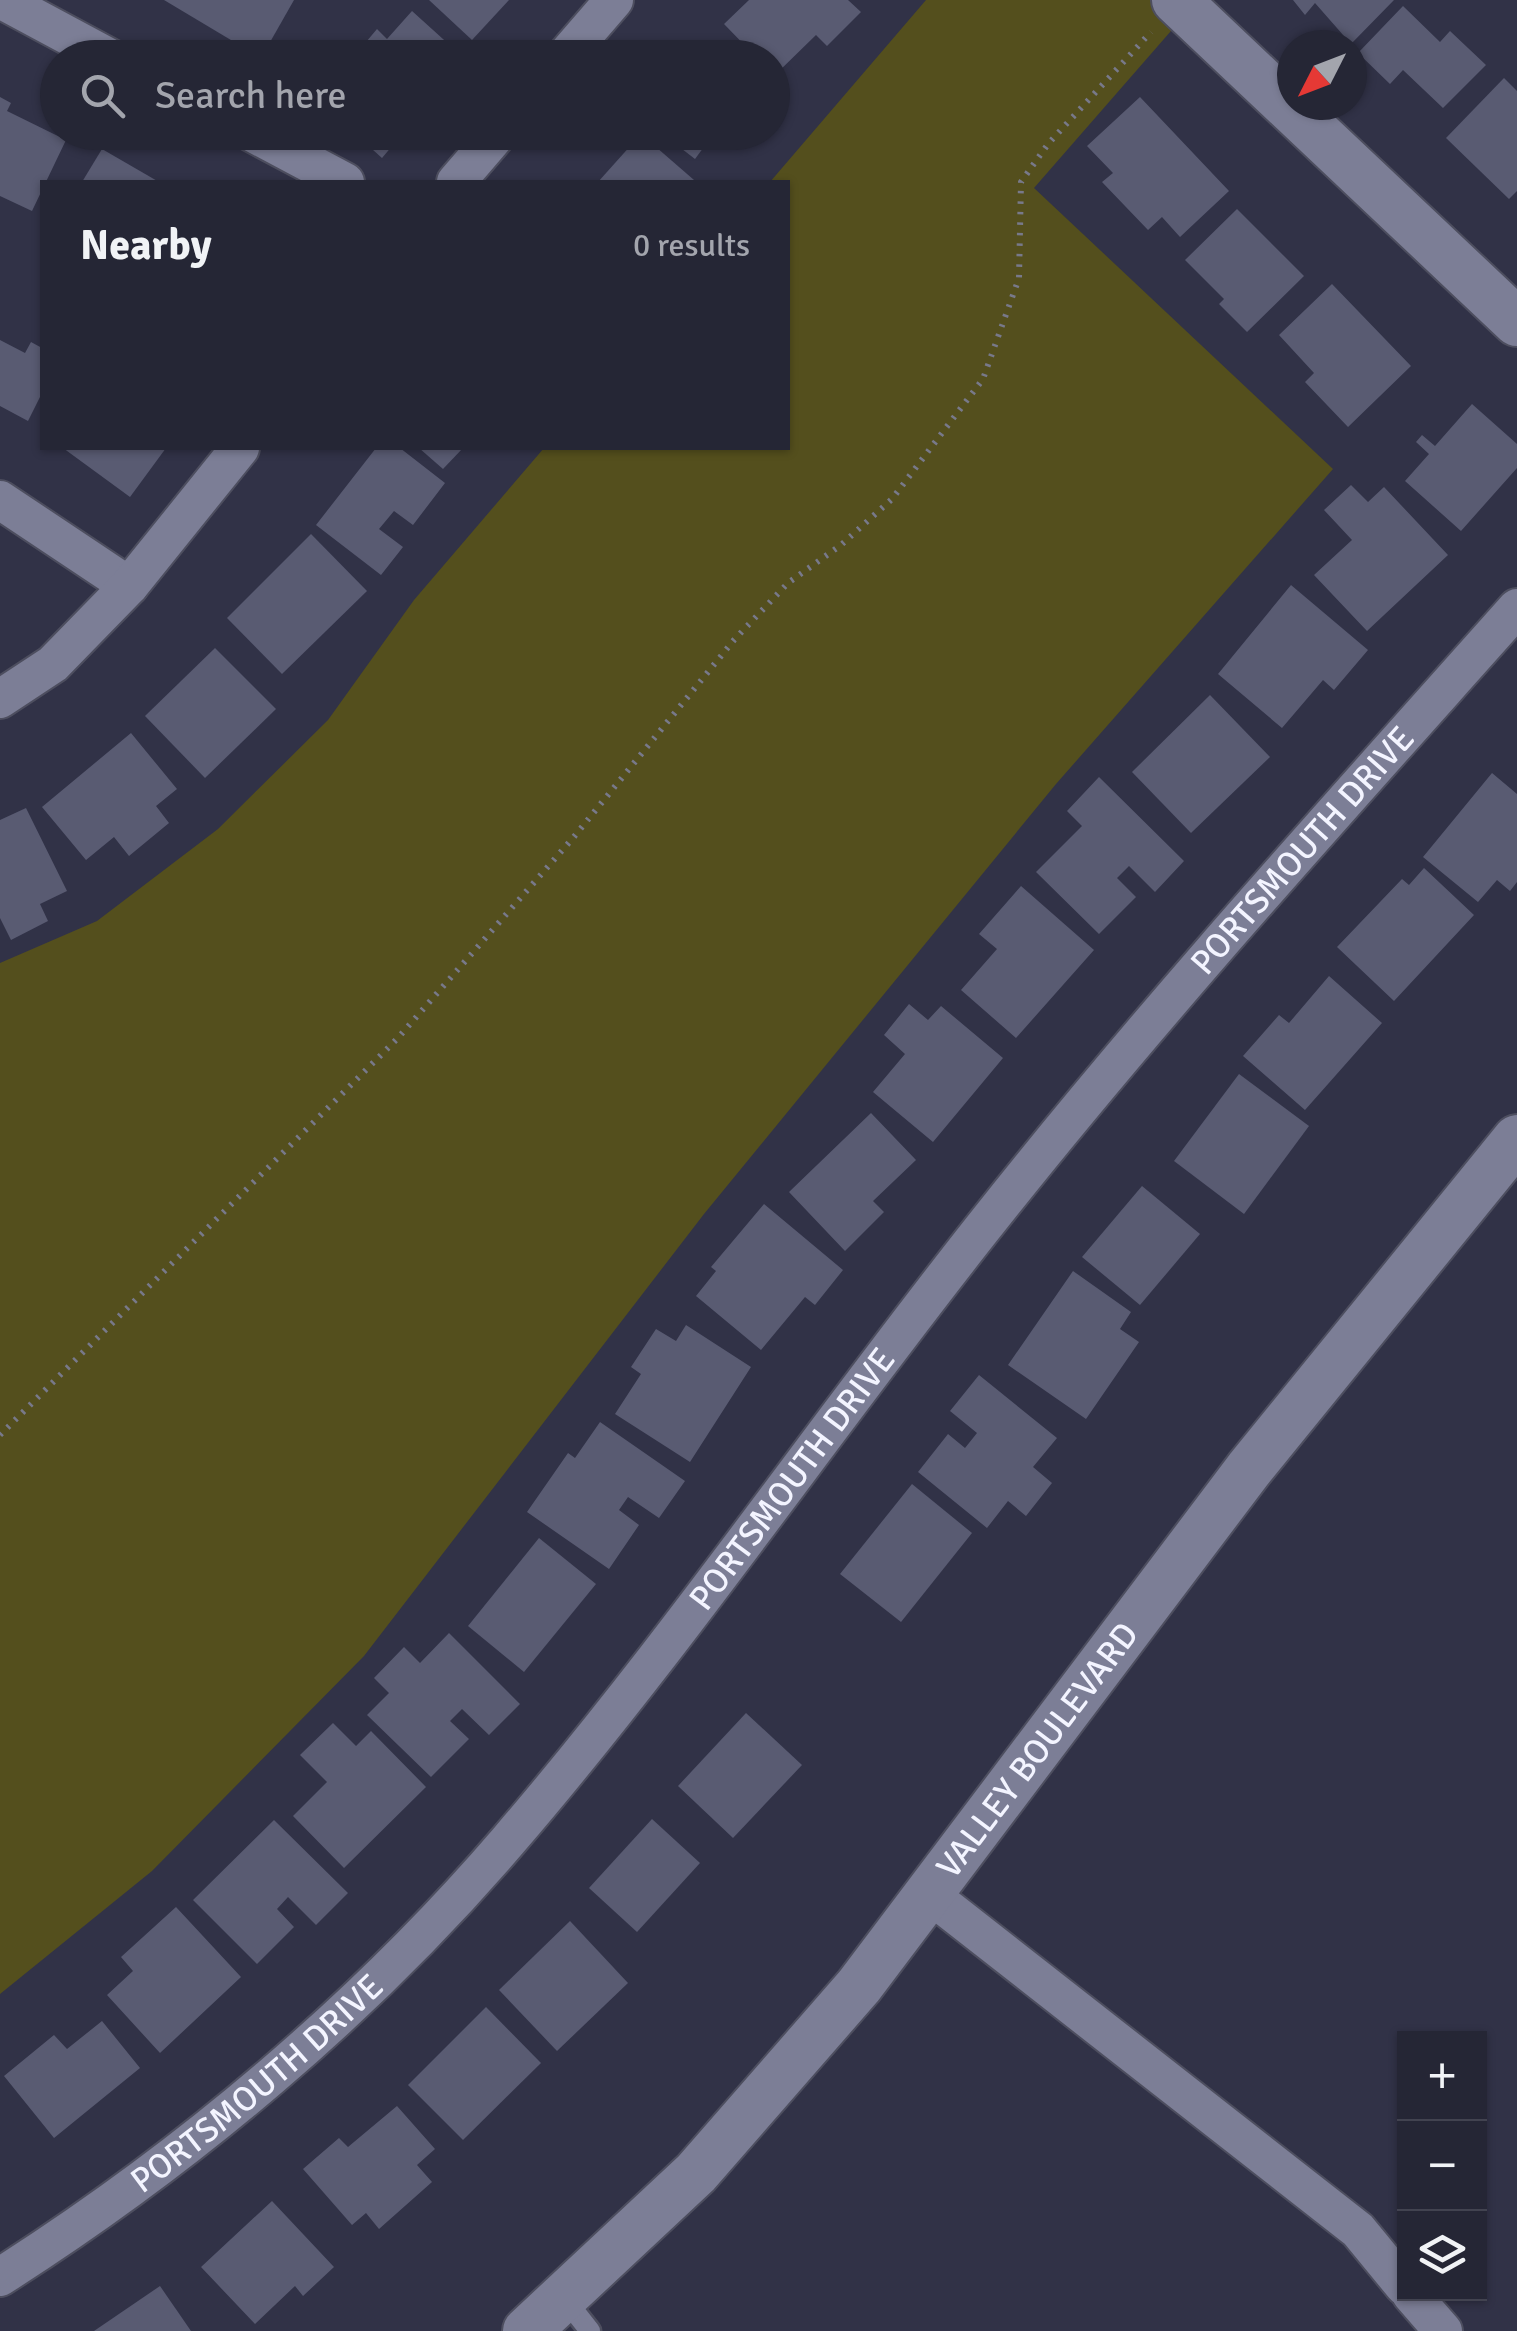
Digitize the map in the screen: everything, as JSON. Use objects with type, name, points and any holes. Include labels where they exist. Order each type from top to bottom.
[{"type":"street","points":[[2,0],[76,40]]},
{"type":"street","points":[[580,40],[614,0]]},
{"type":"street","points":[[1177,1],[1517,322]]},
{"type":"street","points":[[285,150],[341,180]]},
{"type":"street","points":[[458,180],[484,150]]},
{"type":"street","points":[[0,699],[53,664],[129,586],[238,450]]},
{"type":"street","points":[[0,500],[129,586]]},
{"type":"street","name":"PORTSMOUTH DRIVE","points":[[0,2277],[114,2199],[306,2046],[504,1846],[583,1751],[986,1224],[1096,1087],[1517,608]]},
{"type":"street","name":"VALLEY BOULEVARD","points":[[527,2331],[577,2315],[859,1986],[1249,1469],[1517,1139]]},
{"type":"street","points":[[929,1894],[1358,2230],[1397,2277]]},
{"type":"street","points":[[1417,2301],[1443,2331]]},
{"type":"path","points":[[0,1435],[397,1039],[573,838],[734,640],[788,583],[841,545],[892,499],[983,379],[1019,278],[1021,182],[1048,144],[1177,1]]},
{"type":"shaded area","points":[[926,0],[1198,0],[1034,188],[1333,469],[1056,784],[704,1214],[364,1656],[152,1871],[0,1994],[0,963],[97,921],[218,829],[328,720],[414,600],[542,450],[790,450],[790,180],[772,180]]},
{"type":"building","points":[[164,0],[294,0],[271,40],[231,40]]},
{"type":"building","points":[[429,0],[509,0],[472,40]]},
{"type":"building","points":[[749,0],[848,0],[861,12],[827,46],[816,35],[790,60],[790,40],[740,40],[724,24]]},
{"type":"building","points":[[1293,0],[1394,0],[1365,30],[1339,30],[1315,3],[1305,15]]},
{"type":"building","points":[[1403,6],[1440,42],[1450,31],[1486,65],[1443,108],[1403,70],[1390,84],[1367,62],[1367,44]]},
{"type":"building","points":[[412,11],[444,40],[368,40],[377,29],[387,39]]},
{"type":"building","points":[[1504,78],[1517,91],[1517,191],[1509,199],[1446,138]]},
{"type":"building","points":[[0,97],[11,103],[7,111],[40,127],[40,150],[61,150],[47,180],[40,180],[40,194],[32,211],[0,196]]},
{"type":"building","points":[[1140,97],[1229,191],[1180,237],[1162,217],[1148,230],[1102,182],[1113,173],[1087,146]]},
{"type":"building","points":[[104,150],[156,180],[83,180]]},
{"type":"building","points":[[373,150],[389,150],[382,158]]},
{"type":"building","points":[[627,150],[659,150],[694,180],[600,180]]},
{"type":"building","points":[[683,150],[702,150],[695,159]]},
{"type":"building","points":[[1237,209],[1304,276],[1247,332],[1219,304],[1224,299],[1185,260]]},
{"type":"building","points":[[1332,284],[1411,366],[1348,427],[1305,382],[1314,373],[1279,335]]},
{"type":"building","points":[[0,340],[25,353],[31,342],[40,347],[40,397],[28,421],[0,406]]},
{"type":"building","points":[[1472,404],[1517,444],[1517,468],[1461,531],[1405,481],[1429,454],[1416,442],[1422,435],[1435,446]]},
{"type":"building","points":[[66,450],[165,450],[130,497]]},
{"type":"building","points":[[374,450],[403,450],[445,483],[413,525],[394,511],[379,529],[403,547],[381,575],[316,525]]},
{"type":"building","points":[[421,450],[461,450],[443,469]]},
{"type":"building","points":[[1351,485],[1368,502],[1384,487],[1448,555],[1367,631],[1314,575],[1352,540],[1324,510]]},
{"type":"building","points":[[311,534],[367,591],[282,674],[227,618]]},
{"type":"building","points":[[1291,585],[1368,650],[1334,690],[1323,680],[1282,728],[1218,674]]},
{"type":"building","points":[[215,648],[276,709],[205,778],[145,716]]},
{"type":"building","points":[[1210,695],[1270,757],[1191,833],[1132,772]]},
{"type":"building","points":[[131,733],[177,789],[156,806],[169,823],[129,856],[114,837],[86,860],[42,807]]},
{"type":"building","points":[[1492,773],[1517,794],[1517,882],[1510,891],[1497,880],[1478,902],[1423,857]]},
{"type":"building","points":[[1099,777],[1184,861],[1155,892],[1129,866],[1117,878],[1136,897],[1099,934],[1036,872],[1082,826],[1067,811]]},
{"type":"building","points":[[26,808],[67,891],[40,904],[48,921],[11,940],[0,918],[0,820]]},
{"type":"building","points":[[1424,868],[1474,915],[1394,1001],[1337,947],[1402,879],[1409,885]]},
{"type":"building","points":[[1021,886],[1094,950],[1016,1038],[961,990],[997,949],[979,934]]},
{"type":"building","points":[[1329,976],[1382,1023],[1305,1110],[1243,1056],[1279,1015],[1289,1023]]},
{"type":"building","points":[[909,1004],[928,1020],[941,1006],[1003,1058],[933,1142],[873,1092],[905,1054],[884,1035]]},
{"type":"building","points":[[1239,1074],[1309,1126],[1244,1214],[1174,1161]]},
{"type":"building","points":[[871,1113],[916,1160],[873,1201],[884,1212],[845,1251],[789,1192]]},
{"type":"building","points":[[1142,1186],[1200,1234],[1140,1305],[1082,1257]]},
{"type":"building","points":[[764,1204],[843,1270],[815,1305],[805,1297],[761,1350],[696,1296],[716,1271],[711,1267]]},
{"type":"building","points":[[1073,1271],[1131,1312],[1120,1329],[1139,1342],[1086,1419],[1008,1365]]},
{"type":"building","points":[[686,1325],[751,1367],[690,1462],[615,1414],[641,1374],[631,1367],[656,1329],[676,1341]]},
{"type":"building","points":[[979,1375],[1057,1438],[1033,1467],[1052,1483],[1026,1516],[1008,1501],[987,1528],[918,1472],[948,1434],[965,1448],[977,1433],[950,1411]]},
{"type":"building","points":[[600,1422],[685,1481],[659,1518],[628,1497],[619,1510],[639,1525],[609,1569],[527,1512],[568,1453],[575,1458]]},
{"type":"building","points":[[912,1484],[972,1533],[901,1622],[840,1574]]},
{"type":"building","points":[[539,1538],[596,1584],[524,1672],[468,1626]]},
{"type":"building","points":[[449,1633],[520,1704],[489,1735],[462,1709],[450,1721],[469,1739],[431,1777],[367,1715],[389,1693],[374,1678],[404,1647],[420,1663]]},
{"type":"building","points":[[746,1713],[802,1765],[733,1838],[678,1786]]},
{"type":"building","points":[[333,1723],[356,1746],[371,1731],[426,1787],[344,1868],[293,1816],[327,1782],[300,1755]]},
{"type":"building","points":[[652,1819],[700,1863],[637,1932],[589,1888]]},
{"type":"building","points":[[274,1820],[348,1893],[316,1925],[288,1897],[277,1909],[294,1927],[257,1964],[193,1900]]},
{"type":"building","points":[[176,1907],[241,1977],[160,2053],[107,1995],[133,1971],[121,1957]]},
{"type":"building","points":[[570,1921],[628,1983],[557,2051],[499,1990]]},
{"type":"building","points":[[486,2007],[541,2063],[463,2140],[408,2085]]},
{"type":"building","points":[[102,2021],[140,2068],[54,2138],[4,2076],[54,2035],[67,2049]]},
{"type":"building","points":[[397,2106],[435,2149],[417,2165],[432,2182],[379,2229],[366,2213],[352,2225],[303,2169],[339,2138],[348,2147]]},
{"type":"building","points":[[272,2201],[334,2267],[303,2296],[295,2286],[255,2324],[201,2267]]},
{"type":"building","points":[[160,2286],[191,2331],[94,2331]]}]
